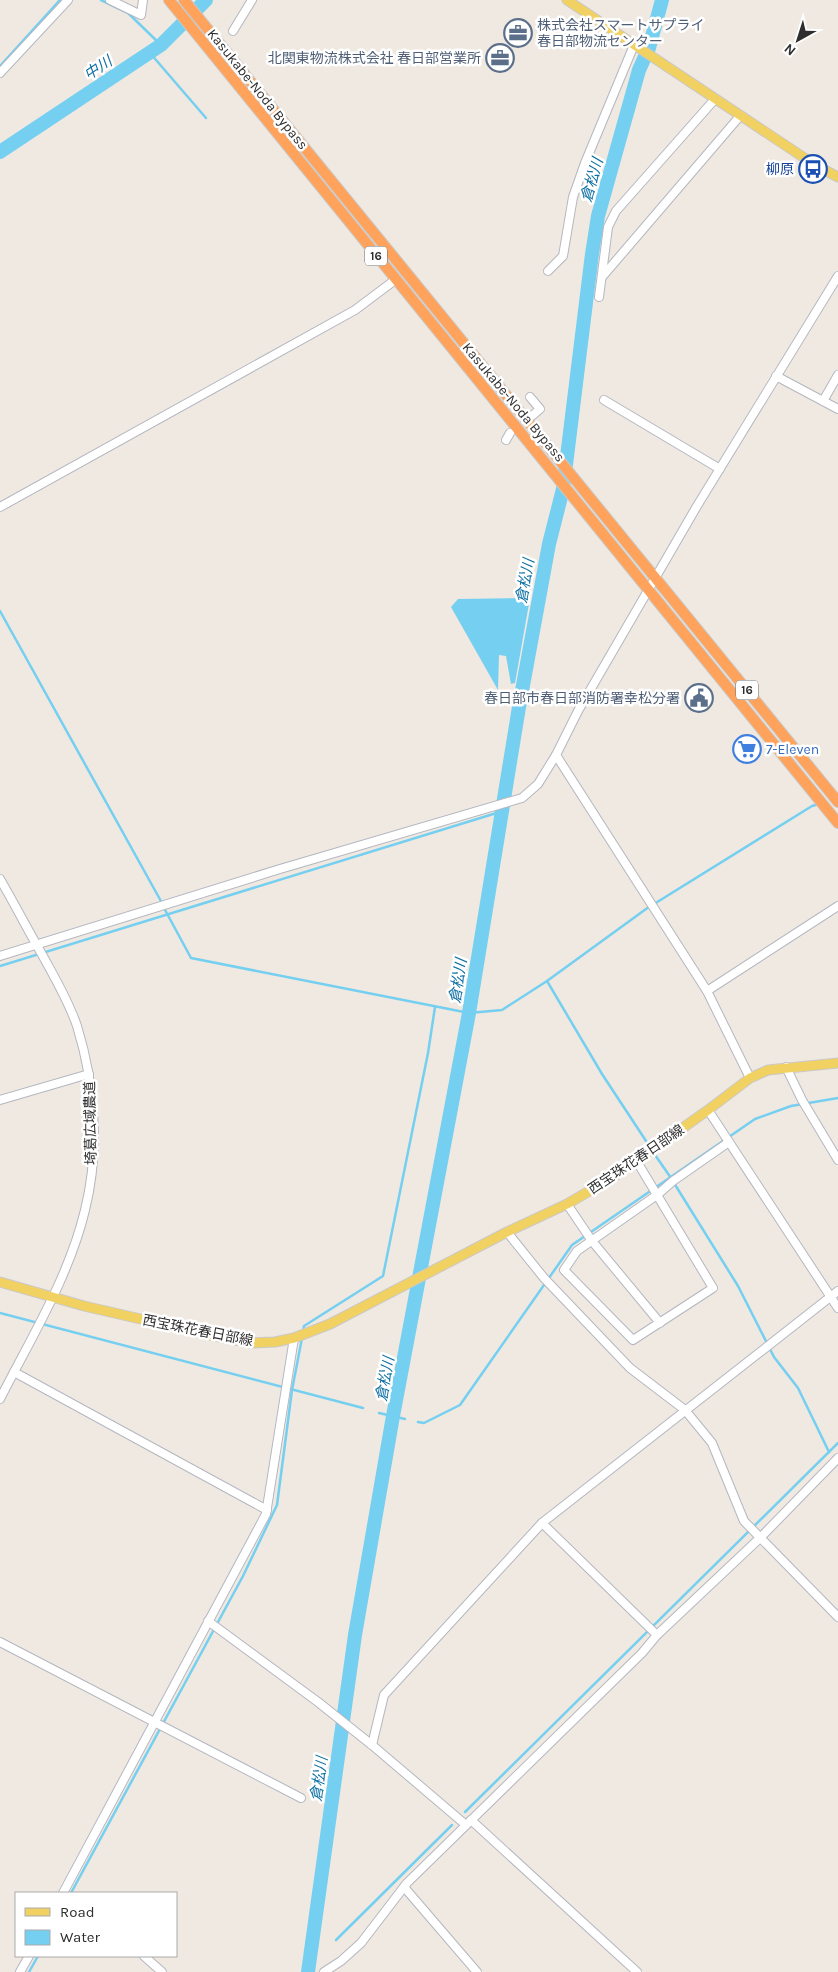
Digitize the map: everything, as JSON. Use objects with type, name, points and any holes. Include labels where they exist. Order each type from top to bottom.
[{"type":"highway","name":"Kasukabe-Noda Bypass","points":[[169,0],[838,823]]},
{"type":"highway","name":"Kasukabe-Noda Bypass","points":[[184,0],[838,802]]},
{"type":"main road","points":[[567,0],[825,172],[838,177]]},
{"type":"main road","name":"西宝珠花春日部線","points":[[0,1282],[52,1298],[252,1343],[275,1342],[294,1338],[330,1324],[507,1232],[567,1204],[615,1176],[750,1078],[768,1070],[838,1063]]},
{"type":"street","points":[[0,74],[68,0]]},
{"type":"street","points":[[110,0],[141,15],[142,0]]},
{"type":"street","points":[[232,32],[252,0]]},
{"type":"street","points":[[548,271],[563,256],[573,197],[634,45]]},
{"type":"street","points":[[599,297],[608,227],[616,211],[715,99]]},
{"type":"street","points":[[602,277],[740,116]]},
{"type":"street","points":[[0,956],[280,869],[522,798],[538,784],[556,755],[578,711],[720,469],[838,276]]},
{"type":"street","points":[[0,508],[354,310],[395,280]]},
{"type":"street","points":[[823,401],[838,375]]},
{"type":"street","points":[[776,376],[838,409]]},
{"type":"street","points":[[530,397],[540,409],[533,414]]},
{"type":"street","points":[[604,400],[720,469]]},
{"type":"street","points":[[556,755],[707,991],[750,1078]]},
{"type":"street","name":"埼葛広域農道","points":[[0,879],[61,990],[76,1026],[89,1074],[94,1153],[87,1200],[76,1240],[52,1298],[0,1399]]},
{"type":"street","points":[[707,991],[838,906]]},
{"type":"street","points":[[786,1067],[802,1100],[838,1160]]},
{"type":"street","points":[[0,1100],[89,1074]]},
{"type":"street","points":[[708,1110],[838,1308]]},
{"type":"street","points":[[636,1160],[656,1195],[713,1288],[633,1340],[564,1270],[577,1251],[656,1195],[673,1181],[729,1142]]},
{"type":"street","points":[[567,1204],[592,1241],[660,1323]]},
{"type":"street","points":[[507,1232],[544,1278],[630,1368],[685,1410],[712,1444],[744,1521],[838,1617]]},
{"type":"street","points":[[372,1744],[384,1695],[542,1523],[838,1291]]},
{"type":"street","points":[[66,1892],[210,1623],[268,1510],[294,1338]]},
{"type":"street","points":[[14,1372],[268,1510]]},
{"type":"street","points":[[324,1972],[341,1961],[361,1943],[404,1887],[642,1653],[656,1634],[838,1458]]},
{"type":"street","points":[[542,1523],[656,1634]]},
{"type":"street","points":[[210,1623],[318,1702],[468,1822],[637,1972]]},
{"type":"street","points":[[0,1642],[301,1798]]},
{"type":"street","points":[[404,1887],[477,1972]]},
{"type":"street","points":[[20,1972],[28,1957]]},
{"type":"street","points":[[145,1957],[162,1972]]},
{"type":"water","points":[[530,598],[515,683],[511,684],[506,656],[499,655],[498,690],[451,607],[458,599]]},
{"type":"waterway","points":[[0,66],[60,0]]},
{"type":"waterway","points":[[101,0],[128,13],[161,45]]},
{"type":"waterway","name":"中川","points":[[0,152],[161,45],[206,0]]},
{"type":"waterway","name":"倉松川","points":[[308,1972],[355,1635],[393,1416],[469,1013],[519,707],[549,544],[563,489],[598,216],[639,70],[649,48],[662,0]]},
{"type":"waterway","points":[[150,53],[206,118]]},
{"type":"waterway","points":[[0,611],[162,903]]},
{"type":"waterway","points":[[164,908],[191,958],[469,1013],[502,1010],[547,981],[646,909],[812,806],[819,804]]},
{"type":"waterway","points":[[0,966],[503,811]]},
{"type":"waterway","points":[[547,981],[602,1074],[650,1147]]},
{"type":"waterway","points":[[303,1332],[304,1326],[383,1276],[428,1053],[435,1007]]},
{"type":"waterway","points":[[418,1422],[424,1423],[460,1405],[572,1245],[755,1119],[791,1106],[838,1098]]},
{"type":"waterway","points":[[653,1152],[671,1178]]},
{"type":"waterway","points":[[674,1183],[738,1286],[774,1357],[798,1388],[829,1452]]},
{"type":"waterway","points":[[0,1313],[363,1408]]},
{"type":"waterway","points":[[72,1892],[243,1576],[277,1505],[292,1390],[302,1338]]},
{"type":"waterway","name":"倉松川","points":[[379,1413],[405,1419]]},
{"type":"waterway","points":[[465,1812],[838,1443]]},
{"type":"waterway","points":[[336,1940],[452,1825]]},
{"type":"waterway","points":[[29,1972],[37,1957]]},
{"type":"place","name":"株式会社スマートサプライ 春日部物流センター","points":[[518,33]]},
{"type":"place","name":"北関東物流株式会社 春日部営業所","points":[[500,58]]},
{"type":"place","name":"柳原","points":[[813,169]]},
{"type":"place","name":"春日部市春日部消防署幸松分署","points":[[699,698]]},
{"type":"place","name":"7-Eleven","points":[[747,749]]}]
